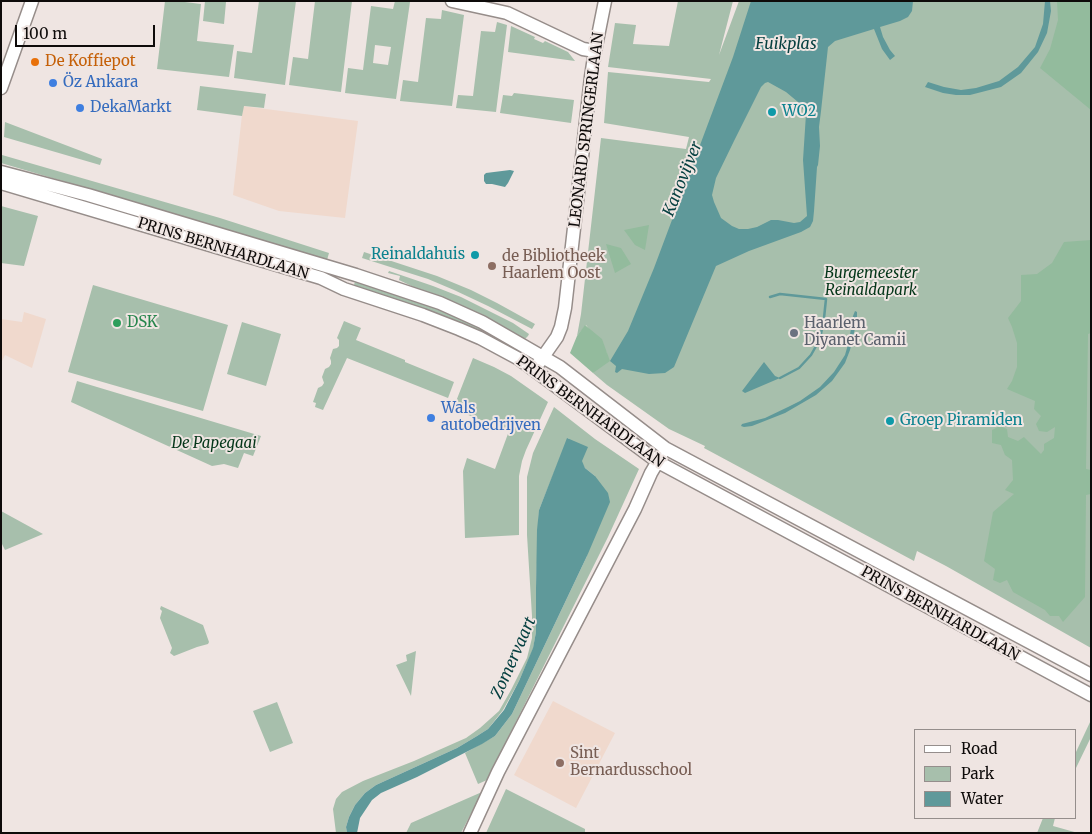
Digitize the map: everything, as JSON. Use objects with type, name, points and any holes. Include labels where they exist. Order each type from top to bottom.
[{"type":"main road","points":[[1,88],[32,1]]},
{"type":"main road","points":[[452,1],[507,13],[583,49],[595,51]]},
{"type":"main road","name":"LEONARD SPRINGERLAAN","points":[[534,370],[557,337],[565,308],[595,51],[605,1]]},
{"type":"main road","name":"PRINS BERNHARDLAAN","points":[[1,172],[88,195],[356,275],[440,303],[482,322],[560,367],[665,448],[1091,675]]},
{"type":"main road","name":"PRINS BERNHARDLAAN","points":[[1,183],[321,278],[344,289],[459,329],[519,359],[658,462],[1091,695]]},
{"type":"main road","points":[[470,833],[498,772],[631,518],[651,473],[665,448]]},
{"type":"shaded area","points":[[243,106],[358,121],[345,218],[279,211],[233,195]]},
{"type":"shaded area","points":[[24,312],[46,319],[32,368],[5,355],[1,363],[1,319],[22,322]]},
{"type":"shaded area","name":"Sint Bernardusschool","points":[[553,701],[615,733],[576,808],[514,775]]},
{"type":"green space","points":[[165,1],[201,4],[197,41],[234,45],[229,77],[157,69]]},
{"type":"green space","points":[[205,1],[226,2],[224,24],[203,21]]},
{"type":"green space","points":[[259,1],[296,1],[285,85],[234,78],[237,51],[252,53]]},
{"type":"green space","points":[[315,1],[352,1],[341,92],[289,85],[293,57],[308,59]]},
{"type":"green space","points":[[395,1],[410,2],[396,99],[345,93],[348,68],[363,70],[371,6],[393,9]],"holes":[[[375,45],[391,47],[388,65],[373,63]]]},
{"type":"green space","name":"Burgemeester Reinaldapark","points":[[678,1],[733,1],[719,55],[739,1],[1091,1],[1091,648],[946,566],[917,551],[914,561],[704,448],[705,446],[669,429],[593,373],[607,353],[586,325],[577,336],[601,138],[686,149],[689,137],[604,123],[608,72],[709,82],[711,79],[608,67],[615,23],[636,25],[633,44],[669,46]]},
{"type":"green space","points":[[1057,1],[1091,1],[1091,110],[1040,68],[1050,49],[1058,20]]},
{"type":"green space","points":[[442,10],[464,15],[452,106],[400,101],[403,80],[418,82],[426,18],[441,19]]},
{"type":"green space","points":[[497,22],[507,25],[496,112],[456,108],[458,95],[473,96],[481,31],[495,32]]},
{"type":"green space","points":[[511,26],[535,37],[534,39],[543,43],[545,41],[568,52],[575,61],[508,52]]},
{"type":"green space","points":[[200,86],[266,94],[264,108],[244,106],[242,116],[197,110]]},
{"type":"green space","points":[[514,93],[574,100],[571,123],[500,113],[503,95],[512,96]]},
{"type":"green space","points":[[5,122],[102,159],[100,165],[4,137]]},
{"type":"green space","points":[[2,155],[220,218],[329,253],[327,260],[1,163]]},
{"type":"green space","points":[[1,206],[38,216],[24,266],[1,263]]},
{"type":"green space","points":[[649,225],[645,250],[635,245],[624,230]]},
{"type":"green space","points":[[1091,240],[1091,333],[1088,334],[1086,469],[1091,470],[1091,494],[1086,495],[1085,597],[1063,622],[1059,616],[1050,616],[1045,610],[1013,592],[1007,580],[1000,583],[993,580],[995,569],[984,561],[993,512],[1014,494],[1005,490],[1013,480],[1012,460],[1005,455],[1001,445],[992,443],[992,430],[1000,426],[1007,429],[1008,437],[1018,441],[1024,437],[1041,454],[1044,450],[1044,444],[1054,438],[1055,427],[1047,432],[1039,431],[1036,424],[1041,416],[1034,409],[1035,401],[1007,389],[1017,367],[1017,343],[1008,318],[1021,301],[1021,275],[1037,274],[1052,263],[1064,242]]},
{"type":"green space","points":[[606,244],[621,248],[631,264],[615,273]]},
{"type":"green space","points":[[364,252],[437,276],[471,290],[535,324],[532,329],[488,306],[428,279],[362,258]]},
{"type":"green space","points":[[389,271],[461,297],[513,323],[529,334],[524,340],[399,280],[400,276],[388,273]]},
{"type":"green space","points":[[355,280],[457,316],[518,349],[516,353],[456,322],[419,307],[354,286]]},
{"type":"green space","points":[[93,285],[228,325],[203,411],[68,372]]},
{"type":"green space","points":[[344,321],[361,328],[356,340],[454,382],[448,398],[347,358],[323,410],[315,407],[316,403],[313,402],[318,388],[324,383],[322,377],[325,369],[331,364],[330,358],[333,349],[339,346],[337,338]]},
{"type":"green space","points":[[242,322],[281,334],[266,386],[227,374]]},
{"type":"green space","points":[[585,325],[602,339],[610,361],[593,373],[570,353],[577,336]]},
{"type":"green space","points":[[473,358],[511,376],[548,402],[522,461],[519,476],[519,535],[465,538],[463,471],[467,458],[495,469],[509,431],[453,409]]},
{"type":"green space","name":"De Papegaai","points":[[77,381],[261,436],[253,456],[244,453],[238,468],[224,464],[212,466],[71,402]]},
{"type":"green space","points":[[554,407],[595,439],[639,469],[608,537],[487,780],[478,784],[465,753],[495,736],[512,714],[587,556],[595,476],[585,468],[568,438],[539,510],[536,632],[533,649],[519,681],[503,710],[488,729],[477,736],[457,748],[376,785],[365,793],[355,805],[349,817],[346,827],[347,833],[336,833],[333,809],[336,799],[342,792],[363,781],[466,738],[499,711],[511,690],[527,658],[532,638],[527,535],[527,477],[533,453]]},
{"type":"green space","points":[[1,511],[43,534],[5,550],[1,542]]},
{"type":"green space","points":[[161,606],[203,625],[208,644],[174,656],[170,653],[172,648],[160,618]]},
{"type":"green space","points":[[416,651],[411,696],[396,665],[407,661],[406,655]]},
{"type":"green space","points":[[277,702],[293,743],[270,752],[253,711]]},
{"type":"green space","points":[[1091,720],[1091,737],[1077,766],[1077,750]]},
{"type":"green space","points":[[506,789],[585,829],[585,833],[486,833]]},
{"type":"green space","points":[[482,792],[461,833],[406,833],[411,823]]},
{"type":"green space","points":[[1043,819],[1055,819],[1053,826],[1078,833],[1037,833]]},
{"type":"water","name":"Fuikplas","points":[[751,1],[913,1],[912,11],[908,17],[880,27],[883,37],[895,56],[890,60],[882,49],[874,29],[835,41],[828,47],[819,127],[820,146],[813,221],[810,227],[716,266],[674,367],[665,373],[649,374],[622,369],[617,373],[615,372],[616,366],[610,361],[628,331],[654,268],[733,57]],"holes":[[[768,82],[786,92],[798,102],[806,114],[803,160],[807,216],[800,222],[771,220],[757,227],[739,229],[721,218],[712,195],[716,178],[761,87]]]},
{"type":"water","points":[[1045,1],[1050,1],[1051,11],[1047,33],[1038,52],[1021,73],[1001,87],[970,95],[943,93],[925,87],[928,82],[961,90],[976,88],[999,81],[1018,67],[1035,47],[1043,24]]},
{"type":"water","points":[[514,171],[505,187],[486,184],[484,181],[486,173]]},
{"type":"water","points":[[855,311],[857,312],[857,320],[850,350],[845,363],[832,381],[816,395],[785,413],[752,426],[741,426],[742,424],[765,418],[788,407],[820,387],[834,372],[845,355]]},
{"type":"water","points":[[764,362],[775,376],[780,378],[745,393],[742,391]]},
{"type":"water","points":[[567,438],[588,447],[582,461],[585,468],[595,476],[608,493],[610,502],[587,556],[512,714],[495,736],[482,744],[381,793],[372,800],[360,818],[357,833],[347,833],[346,827],[349,817],[355,805],[365,793],[376,785],[457,748],[488,729],[504,710],[533,648],[536,632],[537,530],[539,510]]},
{"type":"waterway","points":[[770,297],[780,294],[826,299],[820,339],[811,355],[799,368],[780,378]]},
{"type":"place","name":"De Koffiepot","points":[[35,62]]},
{"type":"place","name":"Öz Ankara","points":[[53,83]]},
{"type":"place","name":"DekaMarkt","points":[[80,108]]},
{"type":"place","name":"WO2","points":[[772,112]]},
{"type":"place","name":"Reinaldahuis","points":[[475,255]]},
{"type":"place","name":"de Bibliotheek Haarlem Oost","points":[[492,266]]},
{"type":"place","name":"DSK","points":[[117,323]]},
{"type":"place","name":"Haarlem Diyanet Camii","points":[[794,333]]},
{"type":"place","name":"Wals autobedrijven","points":[[431,418]]},
{"type":"place","name":"Groep Piramiden","points":[[890,421]]},
{"type":"place","name":"Sint Bernardusschool","points":[[560,763]]},
{"type":"water label","name":"Kanovijver","points":[[683,179]]},
{"type":"water label","name":"Zomervaart","points":[[514,658]]}]
